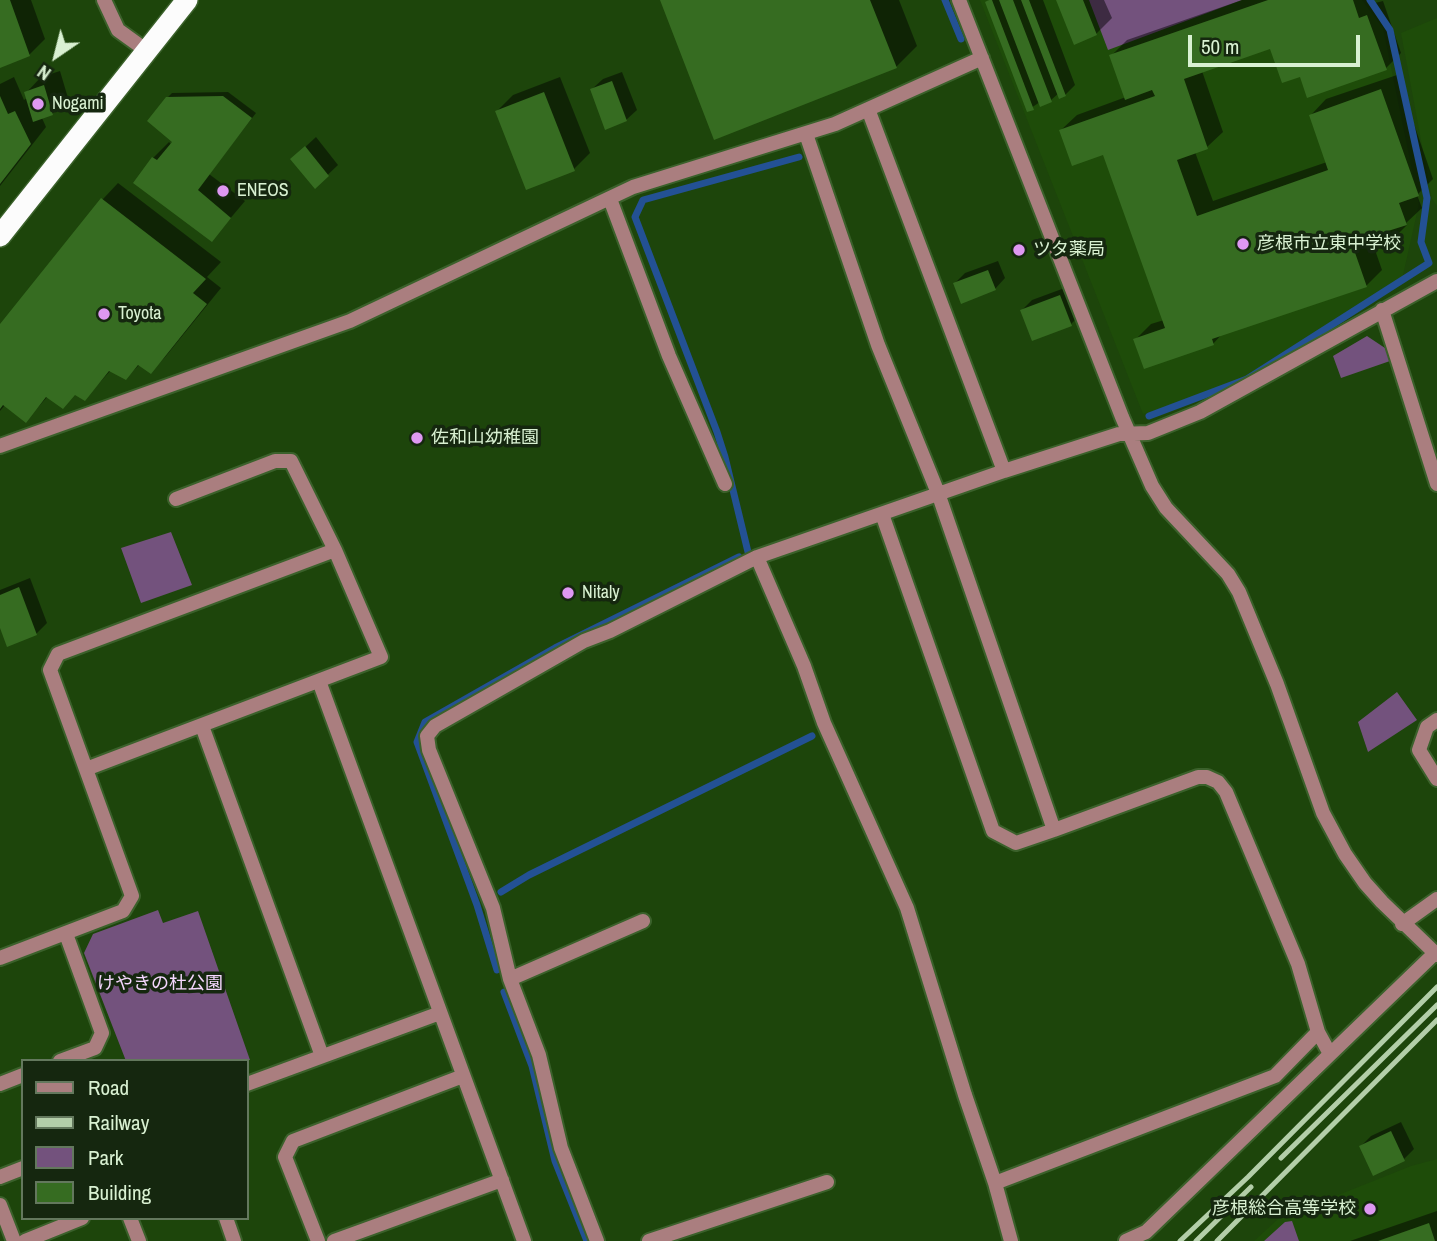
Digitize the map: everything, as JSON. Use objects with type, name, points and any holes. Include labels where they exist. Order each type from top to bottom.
[{"type":"highway","points":[[0,236],[187,0]]},
{"type":"street","points":[[104,0],[118,30],[147,51]]},
{"type":"street","points":[[959,0],[1143,469],[1166,508],[1228,574],[1239,592],[1277,684],[1323,813],[1345,853],[1365,883],[1402,924],[1436,954],[1146,1232],[1126,1241]]},
{"type":"street","points":[[0,446],[350,321],[633,187],[806,134],[982,58]]},
{"type":"street","points":[[868,109],[1004,471]]},
{"type":"street","points":[[806,134],[878,345],[938,493],[1054,830]]},
{"type":"street","points":[[610,199],[669,356],[725,484]]},
{"type":"street","points":[[597,1241],[561,1148],[539,1055],[510,979],[493,908],[429,750],[427,736],[435,726],[584,641],[610,631],[757,557],[1004,471],[1119,434],[1148,433],[1200,412],[1437,281]]},
{"type":"street","points":[[1382,310],[1437,484]]},
{"type":"street","points":[[86,769],[381,657],[335,550],[291,461],[275,461],[176,499]]},
{"type":"street","points":[[882,514],[993,831],[1016,843],[1198,777],[1207,777],[1218,782],[1226,792],[1298,964],[1318,1032],[1330,1054]]},
{"type":"street","points":[[0,958],[123,911],[132,897],[50,670],[58,654],[335,550]]},
{"type":"street","points":[[757,557],[804,666],[824,723],[907,908],[1011,1241]]},
{"type":"street","points":[[319,681],[524,1241]]},
{"type":"street","points":[[1437,720],[1427,727],[1419,750],[1437,779]]},
{"type":"street","points":[[202,726],[322,1056]]},
{"type":"street","points":[[1402,924],[1437,899]]},
{"type":"street","points":[[510,979],[643,921]]},
{"type":"street","points":[[65,1059],[95,1048],[102,1033],[66,934]]},
{"type":"street","points":[[248,1084],[440,1013]]},
{"type":"street","points":[[995,1183],[1275,1076],[1318,1032]]},
{"type":"street","points":[[0,1084],[21,1076]]},
{"type":"street","points":[[318,1241],[285,1157],[293,1141],[463,1076]]},
{"type":"street","points":[[0,1177],[21,1169]]},
{"type":"street","points":[[334,1241],[502,1180]]},
{"type":"street","points":[[649,1241],[827,1182]]},
{"type":"street","points":[[0,1205],[15,1241]]},
{"type":"street","points":[[25,1241],[77,1220]]},
{"type":"street","points":[[131,1220],[139,1241]]},
{"type":"street","points":[[227,1220],[234,1241]]},
{"type":"shaded area","name":"彦根市立東中学校","points":[[980,0],[1362,0],[1383,28],[1419,204],[1401,284],[1247,379],[1209,396],[1143,414]]},
{"type":"shaded area","points":[[1437,18],[1437,206],[1432,199],[1401,33]]},
{"type":"shaded area","name":"彦根総合高等学校","points":[[1437,1159],[1437,1241],[1254,1241],[1278,1219],[1411,1166]]},
{"type":"green space","points":[[1089,0],[1242,0],[1108,50]]},
{"type":"green space","points":[[1367,336],[1385,348],[1390,361],[1341,378],[1333,356]]},
{"type":"green space","points":[[171,532],[192,585],[141,603],[121,548]]},
{"type":"green space","points":[[1397,692],[1417,720],[1368,752],[1358,722]]},
{"type":"green space","name":"けやきの杜公園","points":[[158,910],[163,923],[198,911],[250,1060],[125,1059],[84,953],[93,934]]},
{"type":"green space","points":[[1292,1221],[1299,1241],[1264,1241],[1285,1222]]},
{"type":"building","points":[[0,0],[10,0],[30,56],[0,68]]},
{"type":"building","points":[[660,0],[870,0],[897,68],[714,140]]},
{"type":"building","points":[[992,0],[1034,110],[1027,112],[985,2]]},
{"type":"building","points":[[999,0],[1013,0],[1052,102],[1040,107]]},
{"type":"building","points":[[1021,0],[1029,0],[1066,96],[1059,99]]},
{"type":"building","points":[[1056,0],[1083,0],[1097,35],[1074,45]]},
{"type":"building","points":[[1268,0],[1353,0],[1359,18],[1367,15],[1387,70],[1307,98],[1300,77],[1282,83],[1270,49],[1184,79],[1208,149],[1177,160],[1197,216],[1328,170],[1309,115],[1381,89],[1419,196],[1399,203],[1407,225],[1388,231],[1392,243],[1372,250],[1368,239],[1352,244],[1367,287],[1212,339],[1214,345],[1144,369],[1133,339],[1165,328],[1103,155],[1072,166],[1059,130],[1155,96],[1152,90],[1125,100],[1109,55]]},
{"type":"building","points":[[612,81],[627,121],[605,130],[590,89]]},
{"type":"building","name":"Nogami","points":[[44,85],[53,115],[33,122],[24,92]]},
{"type":"building","points":[[544,92],[575,171],[526,190],[495,111]]},
{"type":"building","points":[[0,96],[8,114],[15,111],[31,144],[0,184]]},
{"type":"building","points":[[223,96],[252,118],[198,190],[231,218],[212,242],[133,183],[152,157],[157,160],[172,142],[147,121],[166,97]]},
{"type":"building","points":[[305,146],[329,176],[315,189],[290,159]]},
{"type":"building","name":"Toyota","points":[[101,198],[206,279],[193,293],[207,304],[151,374],[138,365],[126,380],[109,371],[85,401],[75,395],[63,409],[46,397],[26,423],[3,405],[0,409],[0,324]]},
{"type":"building","points":[[988,270],[996,290],[961,304],[953,283]]},
{"type":"building","points":[[1060,295],[1072,326],[1032,341],[1020,310]]},
{"type":"building","points":[[19,587],[37,635],[7,647],[0,628],[0,595]]},
{"type":"building","points":[[1391,1131],[1405,1161],[1373,1176],[1359,1146]]},
{"type":"building","points":[[1429,1223],[1435,1241],[1378,1241]]},
{"type":"waterway","points":[[945,0],[961,39]]},
{"type":"waterway","points":[[1149,416],[1247,379],[1429,263],[1421,242],[1427,198],[1390,30],[1370,0]]},
{"type":"waterway","points":[[748,552],[717,432],[635,217],[643,200],[799,157]]},
{"type":"waterway","points":[[497,970],[477,905],[417,742],[425,722],[555,648],[739,557]]},
{"type":"waterway","points":[[501,892],[529,875],[812,736]]},
{"type":"waterway","points":[[504,992],[532,1066],[555,1161],[587,1241]]},
{"type":"railway","points":[[1180,1241],[1248,1177],[1437,987]]},
{"type":"railway","points":[[1281,1158],[1437,1005]]},
{"type":"railway","points":[[1217,1241],[1437,1020]]},
{"type":"railway","points":[[1196,1241],[1251,1187]]},
{"type":"place","name":"Nogami","points":[[38,104]]},
{"type":"place","name":"ENEOS","points":[[223,191]]},
{"type":"place","name":"彦根市立東中学校","points":[[1243,244]]},
{"type":"place","name":"ツタ薬局","points":[[1019,250]]},
{"type":"place","name":"Toyota","points":[[104,314]]},
{"type":"place","name":"佐和山幼稚園","points":[[417,438]]},
{"type":"place","name":"Nitaly","points":[[568,593]]},
{"type":"place","name":"彦根総合高等学校","points":[[1370,1209]]}]
